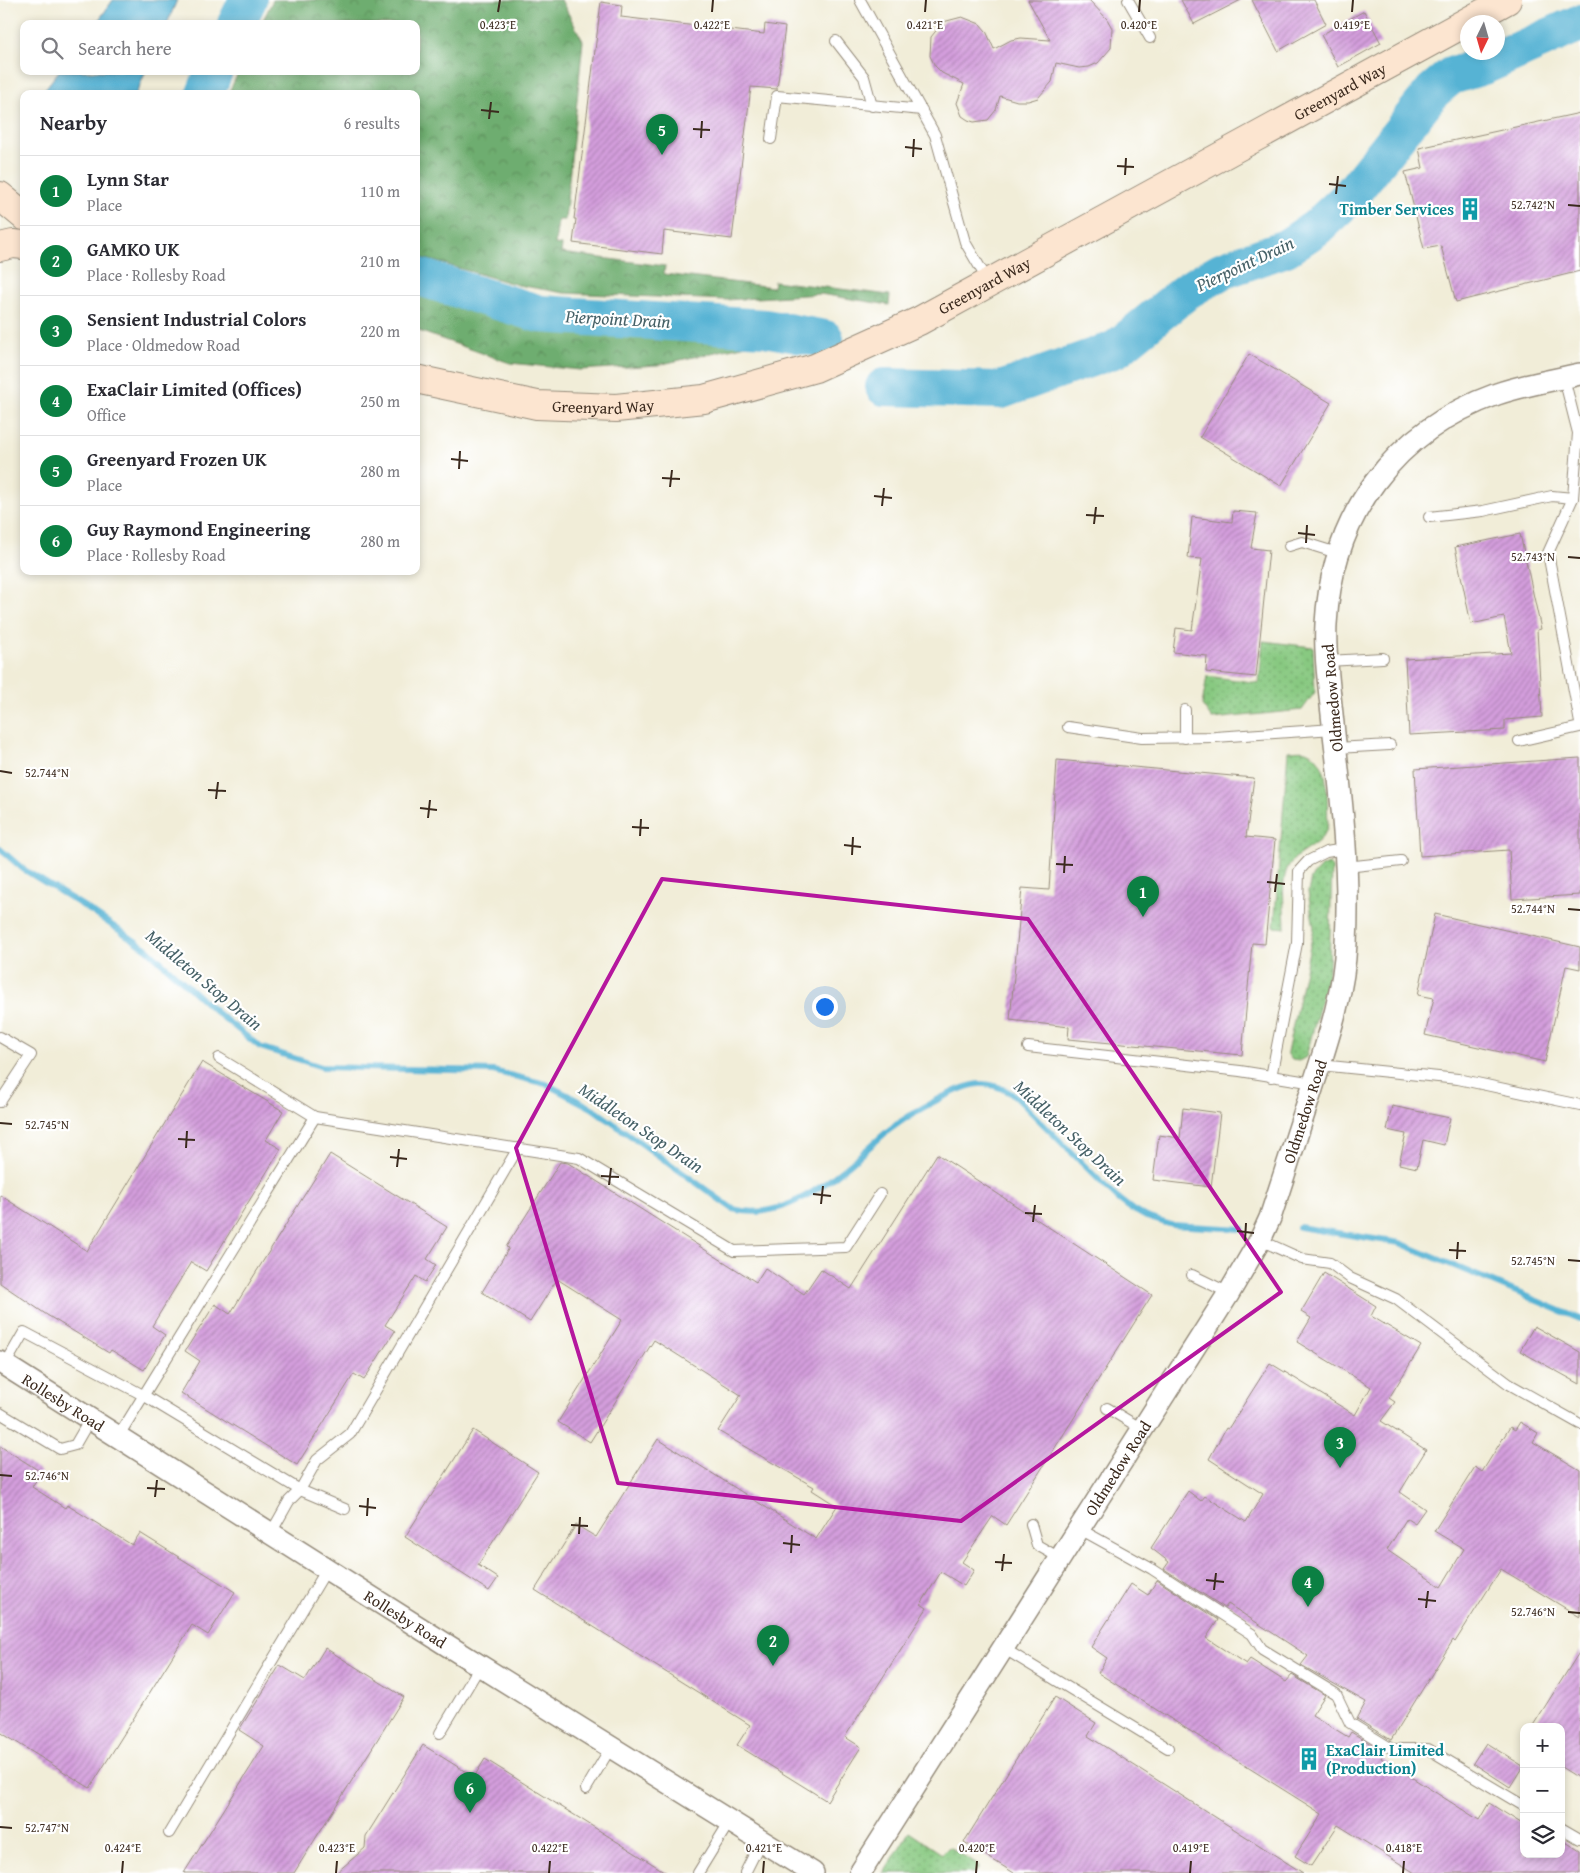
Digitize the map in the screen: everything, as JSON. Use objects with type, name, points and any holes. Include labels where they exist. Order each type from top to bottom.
[{"type":"street","name":"Greenyard Way","points":[[420,380],[537,406],[616,408],[704,399],[815,368],[919,321],[1507,0]]},
{"type":"street","points":[[0,195],[0,202]]},
{"type":"street","points":[[0,195],[20,212]]},
{"type":"street","points":[[0,247],[20,245]]},
{"type":"street","name":"Oldmedow Road","points":[[860,1873],[1229,1293],[1260,1240],[1317,1074],[1343,978],[1347,918],[1346,858],[1327,661],[1326,626],[1337,553],[1345,531],[1361,502],[1386,468],[1408,446],[1440,422],[1498,394],[1572,376]]},
{"type":"street","name":"Rollesby Road","points":[[2,1363],[480,1666],[813,1873]]},
{"type":"lane","points":[[860,0],[935,135],[965,242],[990,283]]},
{"type":"lane","points":[[1128,0],[1150,38]]},
{"type":"lane","points":[[836,41],[864,77],[872,106]]},
{"type":"lane","points":[[771,139],[777,96],[922,110]]},
{"type":"lane","points":[[1519,742],[1580,725],[1548,553],[1573,498],[1578,433],[1572,376]]},
{"type":"lane","points":[[1429,516],[1483,511],[1552,496],[1573,498]]},
{"type":"lane","points":[[1289,546],[1302,542],[1337,553]]},
{"type":"lane","points":[[1327,661],[1383,658]]},
{"type":"lane","points":[[1184,738],[1185,710]]},
{"type":"lane","points":[[1068,727],[1142,738],[1335,739],[1390,745]]},
{"type":"lane","points":[[1270,1077],[1297,943],[1299,871],[1308,860],[1326,852],[1346,858],[1401,861]]},
{"type":"lane","points":[[0,1037],[31,1055],[0,1102]]},
{"type":"lane","points":[[1028,1047],[1270,1077],[1317,1074],[1458,1080],[1580,1106]]},
{"type":"lane","points":[[219,1058],[315,1117],[579,1158],[734,1251],[846,1247],[880,1194]]},
{"type":"lane","points":[[118,1437],[315,1117]]},
{"type":"lane","points":[[271,1533],[289,1501],[300,1490],[317,1460],[350,1434],[518,1148]]},
{"type":"lane","points":[[1260,1240],[1302,1258],[1330,1263],[1350,1278],[1396,1300],[1509,1384],[1580,1424]]},
{"type":"lane","points":[[1192,1275],[1229,1293]]},
{"type":"lane","points":[[2,1363],[24,1332],[143,1395],[300,1490],[345,1509]]},
{"type":"lane","points":[[1108,1408],[1142,1429]]},
{"type":"lane","points":[[0,1413],[60,1449],[75,1445],[90,1419]]},
{"type":"lane","points":[[1030,1524],[1037,1544],[1060,1558]]},
{"type":"lane","points":[[1078,1528],[1152,1569],[1252,1634],[1262,1649],[1336,1694],[1350,1723],[1392,1749],[1428,1749],[1520,1804]]},
{"type":"lane","points":[[170,1833],[328,1569]]},
{"type":"lane","points":[[1003,1648],[1168,1748]]},
{"type":"lane","points":[[440,1733],[480,1666]]},
{"type":"lane","points":[[586,1789],[611,1747]]},
{"type":"lane","points":[[698,1873],[730,1821]]},
{"type":"lane","points":[[1565,1830],[1580,1839]]},
{"type":"lane","points":[[745,1873],[761,1840]]},
{"type":"highlighted area","points":[[662,879],[1028,919],[1281,1292],[961,1521],[618,1483],[516,1148]]},
{"type":"green space","points":[[273,0],[561,0],[583,41],[565,220],[558,220],[555,244],[562,245],[561,253],[665,266],[664,274],[773,287],[774,281],[890,295],[889,305],[820,294],[726,300],[564,293],[518,285],[420,257],[420,90],[230,90],[237,75],[420,75],[420,20],[263,20]]},
{"type":"green space","points":[[420,292],[495,316],[575,332],[750,338],[751,344],[658,365],[580,370],[510,363],[420,331]]},
{"type":"green space","points":[[1263,641],[1313,647],[1315,692],[1302,710],[1212,719],[1202,705],[1207,676],[1259,683]]},
{"type":"green space","points":[[1288,751],[1306,751],[1316,757],[1321,764],[1326,783],[1328,824],[1321,839],[1295,858],[1286,872],[1283,892],[1285,928],[1274,927]]},
{"type":"green space","points":[[1329,864],[1332,868],[1329,971],[1306,1057],[1299,1061],[1292,1060],[1287,1053],[1314,928],[1308,892],[1311,878],[1321,867]]},
{"type":"green space","points":[[909,1832],[942,1854],[949,1847],[979,1866],[975,1873],[884,1873]]},
{"type":"water","points":[[113,0],[177,0],[169,20],[99,20]]},
{"type":"water","points":[[56,75],[144,75],[138,90],[44,90]]},
{"type":"building","points":[[1028,0],[1089,0],[1107,19],[1112,28],[1111,48],[1098,63],[1089,67],[1079,68],[1056,63],[1052,82],[1038,98],[1028,101],[1017,101],[1000,96],[996,110],[988,120],[974,122],[968,120],[962,116],[957,103],[964,84],[942,73],[935,66],[930,56],[931,37],[943,22],[962,17],[980,24],[986,31],[994,49],[1011,40],[1021,38],[1050,40]]},
{"type":"building","points":[[1181,0],[1241,0],[1194,24]]},
{"type":"building","points":[[1252,0],[1314,0],[1326,24],[1278,51]]},
{"type":"building","points":[[601,2],[622,5],[621,17],[764,34],[765,24],[785,27],[777,89],[751,87],[732,239],[664,231],[662,254],[573,243],[576,219],[574,219]]},
{"type":"building","points":[[1364,11],[1381,43],[1338,67],[1321,35]]},
{"type":"building","name":"Timber Services","points":[[1580,113],[1580,271],[1456,302],[1441,246],[1424,249],[1405,172],[1423,168],[1419,148]]},
{"type":"building","points":[[1249,354],[1331,403],[1281,486],[1200,437]]},
{"type":"building","points":[[1233,511],[1257,513],[1251,548],[1269,550],[1256,677],[1206,672],[1207,656],[1173,652],[1176,628],[1192,630],[1202,559],[1188,558],[1192,517],[1232,522]]},
{"type":"building","points":[[1520,534],[1541,629],[1537,630],[1542,717],[1505,720],[1505,730],[1409,735],[1405,659],[1511,653],[1504,617],[1471,624],[1455,547]]},
{"type":"building","points":[[1580,758],[1580,895],[1512,899],[1509,850],[1420,856],[1415,769]]},
{"type":"building","points":[[1057,760],[1254,778],[1246,837],[1275,840],[1265,944],[1252,943],[1242,1055],[1068,1039],[1069,1027],[1010,1020],[1022,888],[1049,890]]},
{"type":"building","points":[[1435,914],[1580,947],[1580,969],[1566,966],[1545,1062],[1425,1035],[1434,998],[1418,995]]},
{"type":"building","points":[[202,1062],[283,1111],[266,1140],[281,1149],[206,1271],[191,1262],[152,1326],[165,1335],[144,1370],[111,1350],[109,1353],[47,1315],[0,1283],[0,1195],[87,1251]]},
{"type":"building","points":[[1392,1106],[1450,1118],[1444,1145],[1423,1140],[1417,1168],[1399,1164],[1406,1134],[1387,1130]]},
{"type":"building","points":[[1183,1108],[1220,1113],[1211,1187],[1153,1180],[1159,1135],[1180,1138]]},
{"type":"building","points":[[330,1154],[447,1227],[427,1259],[436,1265],[425,1282],[416,1276],[385,1325],[395,1331],[364,1380],[354,1374],[297,1465],[181,1393],[200,1361],[185,1351],[215,1304],[230,1314]]},
{"type":"building","points":[[937,1154],[1152,1295],[1006,1525],[993,1516],[962,1562],[974,1570],[964,1586],[941,1572],[921,1604],[927,1608],[845,1737],[861,1747],[827,1801],[737,1745],[750,1725],[535,1590],[576,1525],[596,1537],[658,1439],[816,1539],[837,1506],[812,1490],[814,1487],[718,1431],[741,1395],[654,1340],[590,1442],[558,1422],[622,1320],[557,1279],[530,1322],[482,1292],[509,1248],[506,1247],[560,1162],[568,1163],[756,1282],[765,1268],[804,1294],[821,1269],[851,1289]]},
{"type":"building","points":[[1324,1273],[1376,1306],[1371,1316],[1421,1346],[1389,1398],[1395,1402],[1381,1421],[1426,1450],[1400,1492],[1425,1509],[1415,1523],[1407,1518],[1387,1550],[1441,1587],[1464,1549],[1434,1531],[1475,1467],[1482,1472],[1510,1427],[1515,1430],[1520,1422],[1538,1433],[1533,1442],[1580,1470],[1580,1617],[1501,1569],[1455,1642],[1453,1640],[1391,1740],[1357,1719],[1366,1702],[1301,1665],[1308,1656],[1228,1604],[1225,1608],[1164,1569],[1169,1562],[1151,1548],[1188,1491],[1201,1501],[1205,1496],[1246,1522],[1263,1494],[1209,1459],[1226,1428],[1228,1429],[1270,1363],[1355,1415],[1371,1387],[1297,1342],[1311,1318],[1301,1312]]},
{"type":"building","points":[[1534,1326],[1580,1352],[1580,1384],[1520,1351]]},
{"type":"building","points":[[473,1430],[538,1472],[478,1565],[498,1578],[489,1591],[405,1537]]},
{"type":"building","points":[[0,1446],[41,1472],[32,1487],[65,1508],[67,1505],[132,1545],[140,1533],[235,1592],[208,1635],[192,1625],[90,1788],[0,1732]]},
{"type":"building","name":"ExaClair Limited (Production)","points":[[1157,1580],[1218,1620],[1206,1638],[1246,1664],[1250,1659],[1286,1682],[1292,1675],[1325,1695],[1312,1715],[1348,1737],[1351,1732],[1384,1752],[1381,1758],[1479,1820],[1489,1803],[1520,1822],[1520,1858],[1565,1858],[1565,1842],[1580,1851],[1580,1873],[1415,1873],[1338,1825],[1311,1866],[1295,1856],[1322,1814],[1098,1673],[1107,1658],[1091,1647],[1131,1584],[1148,1595]]},
{"type":"building","points":[[325,1648],[404,1697],[294,1873],[184,1873],[264,1746],[239,1730],[280,1665],[305,1680]]},
{"type":"building","points":[[1580,1651],[1580,1779],[1565,1770],[1565,1723],[1535,1723]]},
{"type":"building","points":[[1055,1697],[1096,1723],[1088,1736],[1303,1873],[1014,1873],[964,1842]]},
{"type":"building","points":[[1486,1743],[1520,1764],[1520,1771],[1510,1787],[1473,1763]]},
{"type":"building","points":[[423,1745],[474,1777],[485,1759],[667,1873],[336,1873],[365,1848],[366,1836]]},
{"type":"waterway","name":"Pierpoint Drain","points":[[238,20],[248,0]]},
{"type":"waterway","name":"Pierpoint Drain","points":[[884,387],[1001,390],[1116,349],[1188,290],[1221,271],[1286,248],[1316,228],[1349,197],[1433,91],[1451,76],[1486,65],[1580,23]]},
{"type":"waterway","name":"Pierpoint Drain","points":[[207,90],[212,75]]},
{"type":"waterway","name":"Pierpoint Drain","points":[[420,277],[540,314],[765,328],[825,339]]},
{"type":"waterway","name":"Middleton Stop Drain","points":[[0,849],[23,869],[85,907],[147,949],[216,1012],[260,1047],[322,1067],[493,1071],[546,1084],[592,1108],[733,1209],[755,1212],[776,1209],[797,1200],[818,1189],[889,1130],[914,1113],[960,1089],[989,1084],[1013,1094],[1117,1198],[1130,1208],[1146,1217],[1172,1225],[1242,1229]]},
{"type":"waterway","name":"Middleton Stop Drain","points":[[1299,1227],[1400,1243],[1580,1319]]},
{"type":"place","name":"Greenyard Frozen UK","points":[[662,155]]},
{"type":"place","name":"Timber Services","points":[[1470,209]]},
{"type":"place","name":"Lynn Star","points":[[1143,917]]},
{"type":"place","name":"Sensient Industrial Colors","points":[[1340,1468]]},
{"type":"place","name":"ExaClair Limited (Offices)","points":[[1308,1607]]},
{"type":"place","name":"GAMKO UK","points":[[773,1666]]},
{"type":"place","name":"ExaClair Limited (Production)","points":[[1309,1759]]},
{"type":"place","name":"Guy Raymond Engineering","points":[[470,1813]]}]
